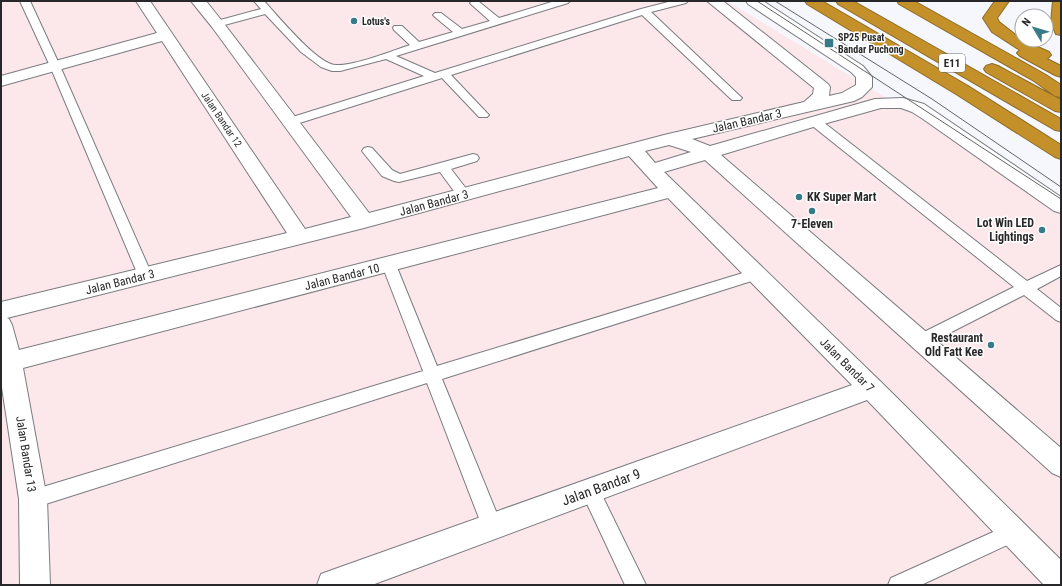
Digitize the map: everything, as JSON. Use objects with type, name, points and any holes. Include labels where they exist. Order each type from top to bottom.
[{"type":"highway","points":[[812,1],[962,90],[1061,153]]},
{"type":"highway","name":"E11","points":[[843,1],[1061,126]]},
{"type":"highway","name":"E11","points":[[871,1],[956,49]]},
{"type":"highway","points":[[904,1],[1040,78],[1061,92]]},
{"type":"highway","points":[[924,1],[1061,72]]},
{"type":"highway","points":[[1002,1],[990,18],[994,27],[1006,36],[1061,64]]},
{"type":"highway","points":[[1060,1],[1058,22],[1061,31]]},
{"type":"highway","name":"E11","points":[[982,64],[1061,107]]},
{"type":"street","name":"Jalan Bandar 12","points":[[143,1],[300,237]]},
{"type":"street","points":[[198,1],[217,24],[364,222]]},
{"type":"street","points":[[714,1],[822,87],[821,96],[812,113]]},
{"type":"street","name":"Jalan Bandar 3","points":[[651,170],[707,152],[812,113],[848,96],[856,94],[864,87],[866,81],[857,69],[753,1]]},
{"type":"street","points":[[1,81],[166,35]]},
{"type":"street","name":"Jalan Bandar 3","points":[[1,311],[364,222],[670,139],[812,113],[881,103],[903,103],[918,108],[1061,206]]},
{"type":"street","points":[[670,139],[707,152],[1061,465]]},
{"type":"street","name":"Jalan Bandar 7","points":[[632,149],[651,170],[871,388],[1061,581]]},
{"type":"street","name":"Jalan Bandar 10","points":[[10,362],[672,191]]},
{"type":"street","name":"Jalan Bandar 13","points":[[1,325],[10,362],[33,499],[35,585]]},
{"type":"street","name":"Jalan Bandar 9","points":[[332,585],[871,388]]},
{"type":"lane","points":[[24,1],[55,66],[145,275]]},
{"type":"lane","points":[[259,1],[315,59],[327,67],[334,69],[387,56],[565,1]]},
{"type":"lane","points":[[529,1],[541,8]]},
{"type":"lane","points":[[290,122],[438,74],[644,11],[683,1]]},
{"type":"lane","points":[[475,3],[498,22]]},
{"type":"lane","points":[[217,24],[267,10]]},
{"type":"lane","points":[[644,11],[736,98]]},
{"type":"lane","points":[[438,15],[460,33]]},
{"type":"lane","points":[[398,28],[417,46]]},
{"type":"lane","points":[[387,56],[438,74],[483,115]]},
{"type":"lane","points":[[812,113],[1061,316]]},
{"type":"lane","points":[[368,151],[387,173],[399,178],[473,158]]},
{"type":"lane","points":[[443,167],[464,195]]},
{"type":"lane","points":[[389,265],[492,526]]},
{"type":"lane","points":[[920,341],[1024,287],[1061,270]]},
{"type":"lane","points":[[33,499],[756,274]]},
{"type":"lane","points":[[590,491],[636,585]]},
{"type":"lane","points":[[898,585],[1013,532]]},
{"type":"shaded area","points":[[1,1],[727,1],[1061,204],[1061,585],[1,585]]},
{"type":"tram line","points":[[757,1],[1061,199]]},
{"type":"tram line","points":[[775,1],[932,99],[1061,187]]},
{"type":"place","name":"Lotus's","points":[[354,21]]},
{"type":"place","name":"SP25 Pusat Bandar Puchong","points":[[829,43]]},
{"type":"place","name":"KK Super Mart","points":[[799,197]]},
{"type":"place","name":"7-Eleven","points":[[812,211]]},
{"type":"place","name":"Lot Win LED Lightings","points":[[1042,230]]},
{"type":"place","name":"Restaurant Old Fatt Kee","points":[[991,345]]}]
